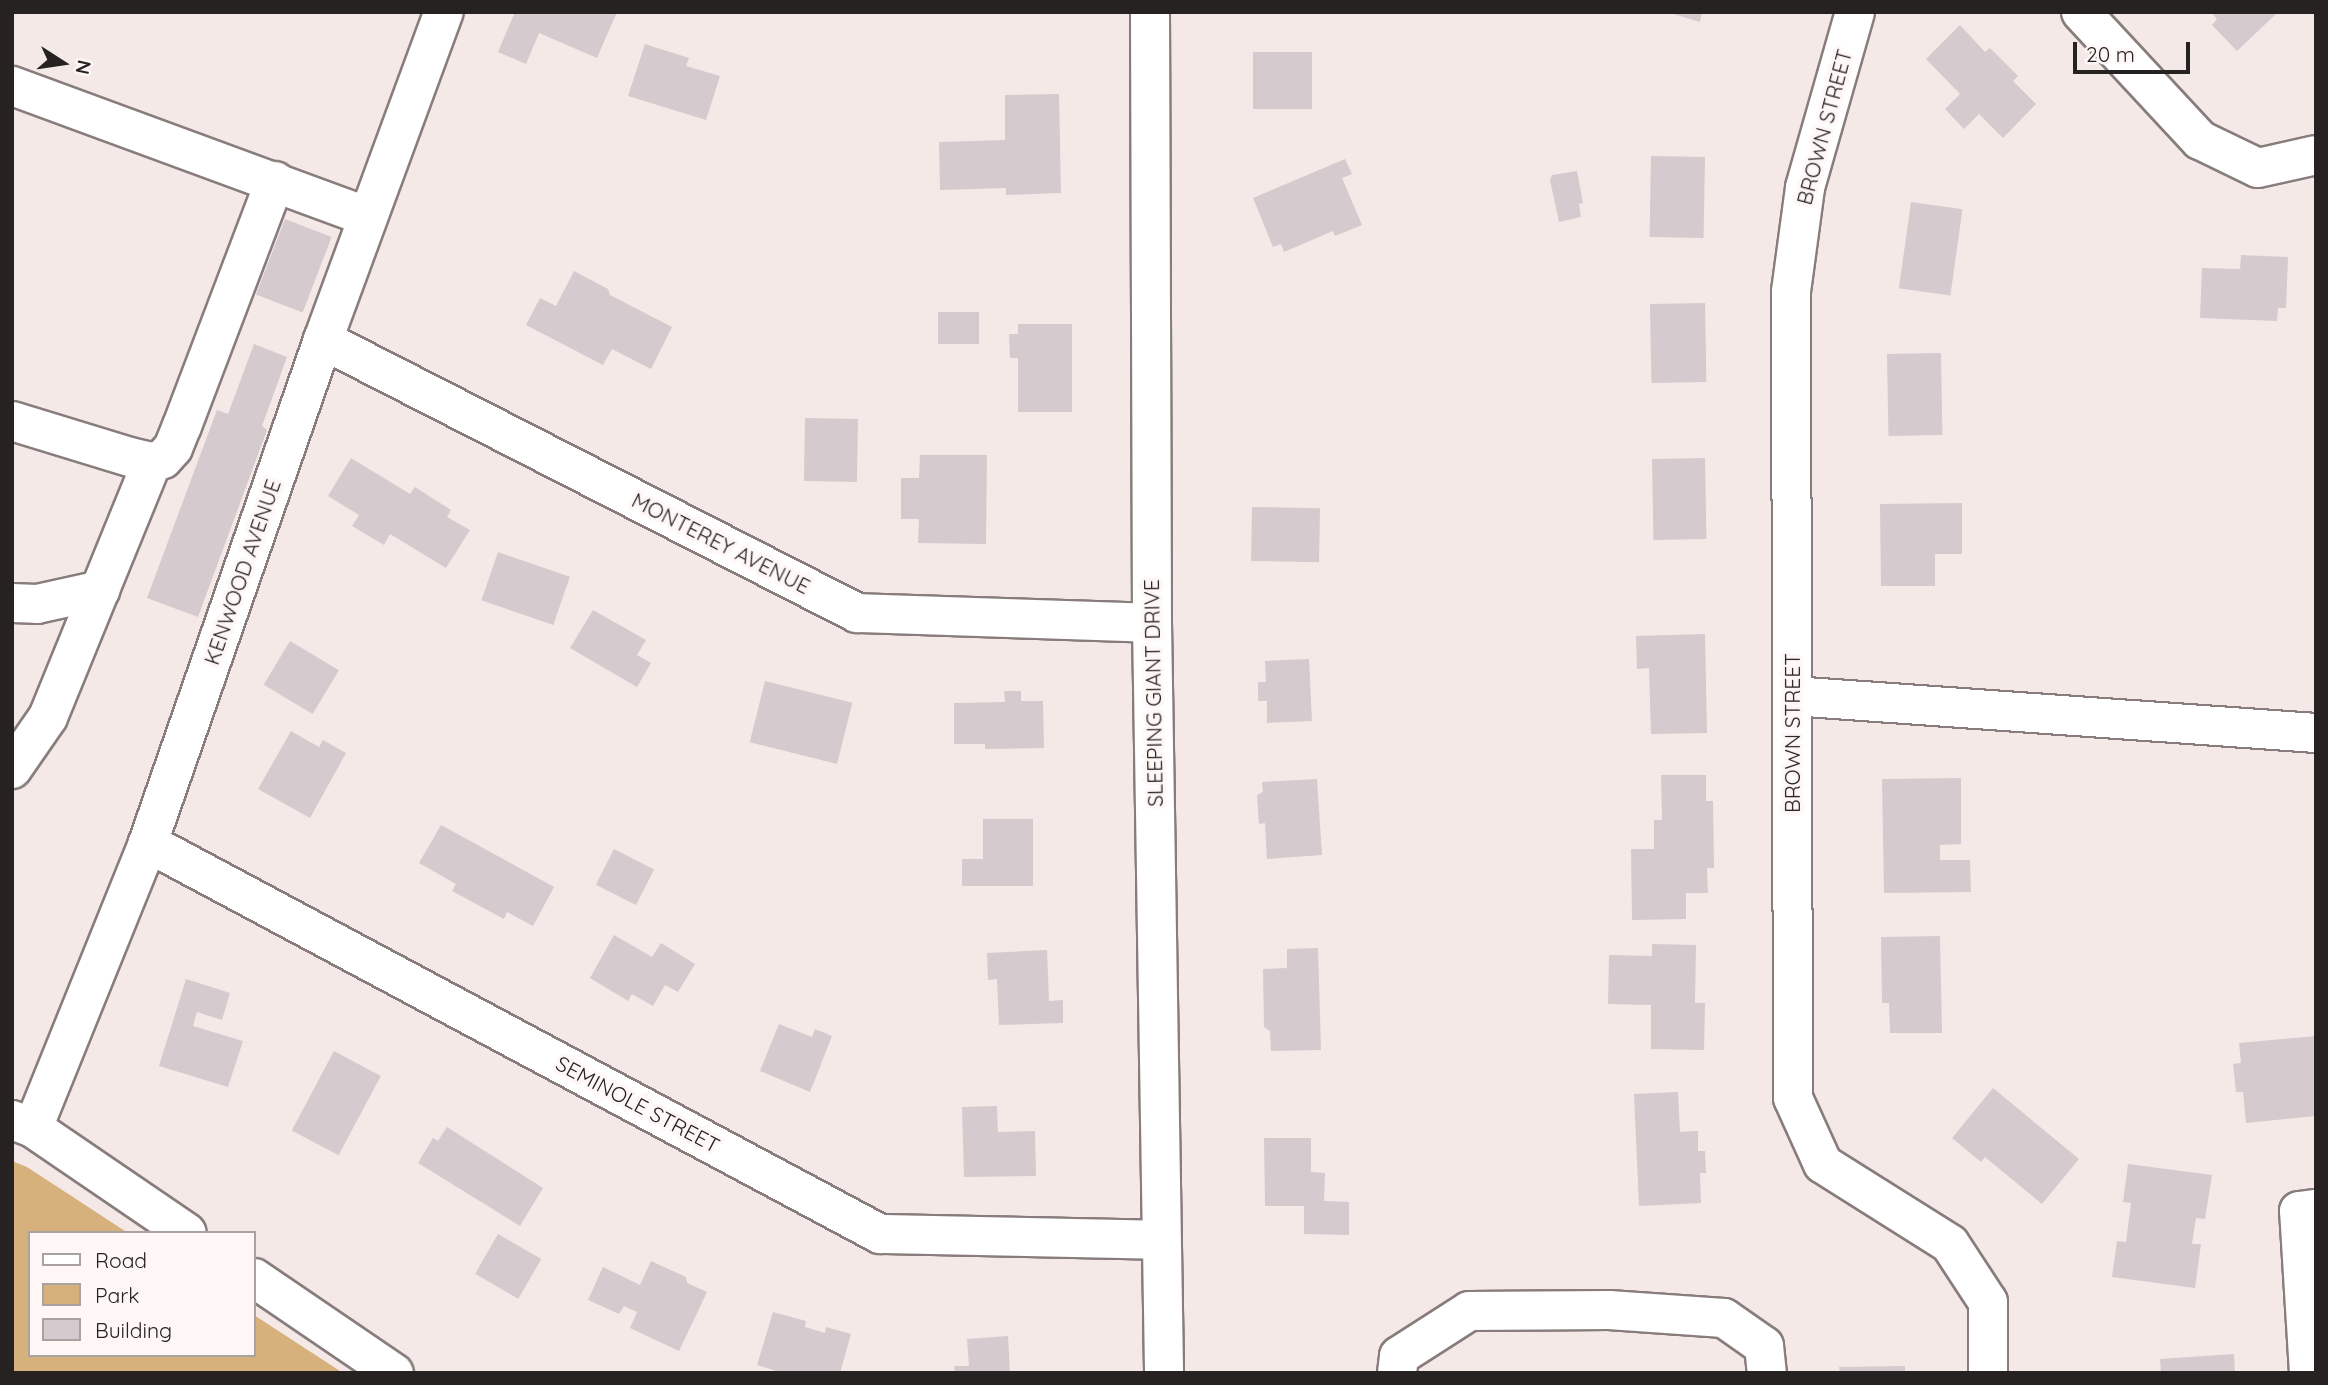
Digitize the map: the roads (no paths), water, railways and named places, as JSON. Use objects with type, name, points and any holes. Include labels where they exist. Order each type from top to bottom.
[{"type":"street","name":"KENWOOD AVENUE","points":[[22,1124],[148,843],[323,340],[444,12]]},
{"type":"street","name":"SLEEPING GIANT DRIVE","points":[[1150,12],[1152,623],[1164,1373]]},
{"type":"street","name":"BROWN STREET","points":[[1855,12],[1805,188],[1791,291],[1793,1098],[1823,1164],[1950,1244],[1988,1302],[1988,1373]]},
{"type":"street","points":[[2081,12],[2200,140],[2258,168],[2316,155]]},
{"type":"street","points":[[12,86],[368,217]]},
{"type":"street","points":[[12,421],[47,434],[152,462],[163,459],[173,448],[275,181]]},
{"type":"street","name":"MONTEREY AVENUE","points":[[323,340],[857,613],[1152,623]]},
{"type":"street","points":[[12,769],[48,718],[152,462]]},
{"type":"street","points":[[12,603],[37,604],[100,590]]},
{"type":"street","points":[[1792,696],[2316,733]]},
{"type":"street","name":"SEMINOLE STREET","points":[[148,843],[880,1234],[1161,1240]]},
{"type":"street","points":[[22,1124],[184,1231]]},
{"type":"street","points":[[2309,1373],[2299,1211],[2316,1209]]},
{"type":"street","points":[[256,1279],[394,1373]]},
{"type":"street","points":[[1398,1373],[1399,1356],[1469,1311],[1609,1310],[1724,1318],[1764,1346],[1767,1373]]}]
